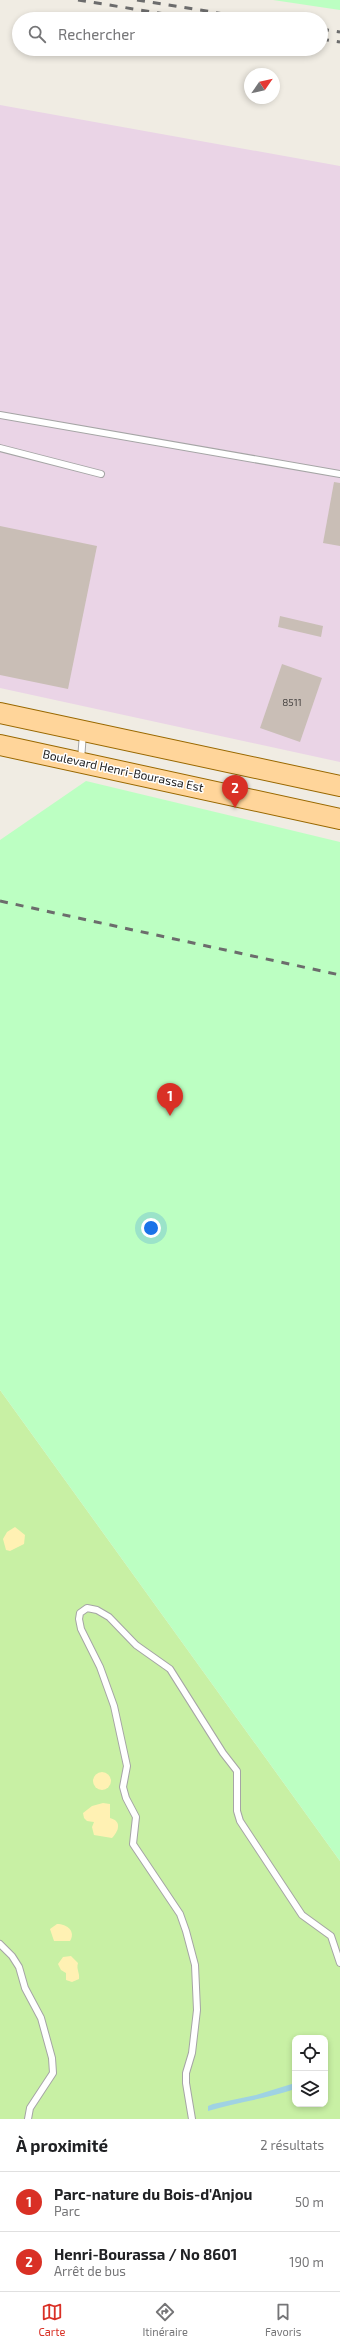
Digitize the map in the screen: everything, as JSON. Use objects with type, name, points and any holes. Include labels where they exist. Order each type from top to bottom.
[{"type":"main road","points":[[0,712],[340,786]]},
{"type":"main road","name":"Boulevard Henri-Bourassa Est","points":[[0,745],[340,819]]},
{"type":"lane","points":[[0,415],[340,474]]},
{"type":"lane","points":[[0,448],[101,474]]},
{"type":"lane","points":[[80,762],[83,730]]},
{"type":"lane","points":[[192,2119],[186,2083],[186,2073],[192,2054],[197,2010],[195,1965],[180,1914],[133,1844],[136,1817],[126,1798],[123,1787],[127,1766],[114,1706],[100,1667],[81,1629],[79,1619],[80,1612],[87,1608],[109,1617],[136,1645],[170,1669],[223,1752],[237,1771],[237,1811],[240,1821],[302,1915],[331,1936],[340,1963]]},
{"type":"lane","points":[[0,1944],[12,1956],[19,1967],[25,1988],[41,2018],[52,2058],[53,2073],[30,2108],[28,2119]]},
{"type":"shaded area","points":[[0,105],[340,166],[340,762],[0,688]]},
{"type":"green space","points":[[273,0],[340,0],[340,10]]},
{"type":"green space","points":[[86,781],[340,842],[340,1861],[0,1390],[0,840]]},
{"type":"green space","points":[[0,1390],[340,1861],[340,2119],[0,2119]]},
{"type":"sand","points":[[15,1527],[25,1535],[24,1544],[10,1551],[6,1550],[3,1539],[7,1532]]},
{"type":"sand","points":[[102,1772],[108,1775],[111,1781],[108,1787],[102,1790],[96,1787],[93,1781],[96,1775]]},
{"type":"sand","points":[[103,1803],[110,1804],[110,1818],[114,1819],[118,1824],[118,1829],[112,1838],[94,1835],[92,1827],[94,1822],[87,1821],[84,1818],[83,1813],[92,1806]]},
{"type":"sand","points":[[57,1924],[64,1925],[70,1929],[72,1937],[70,1941],[54,1941],[50,1929]]},
{"type":"sand","points":[[71,1956],[78,1963],[77,1967],[79,1977],[79,1979],[72,1982],[66,1980],[66,1973],[61,1970],[58,1964],[63,1957]]},
{"type":"water","points":[[292,2084],[292,2090],[208,2111],[208,2106],[213,2104],[256,2095]]},
{"type":"building","points":[[334,482],[340,483],[340,546],[323,543]]},
{"type":"building","points":[[0,526],[97,546],[68,689],[0,675]]},
{"type":"building","points":[[280,616],[323,626],[321,637],[278,627]]},
{"type":"building","points":[[282,664],[322,678],[300,742],[260,728]]},
{"type":"railway","points":[[78,0],[153,12]]},
{"type":"railway","points":[[137,0],[212,12]]},
{"type":"railway","points":[[328,30],[340,32]]},
{"type":"railway","points":[[328,40],[340,42]]},
{"type":"railway","points":[[0,901],[340,975]]},
{"type":"place","name":"Henri-Bourassa / No 8601","points":[[235,808]]},
{"type":"place","name":"Parc-nature du Bois-d'Anjou","points":[[170,1116]]}]
